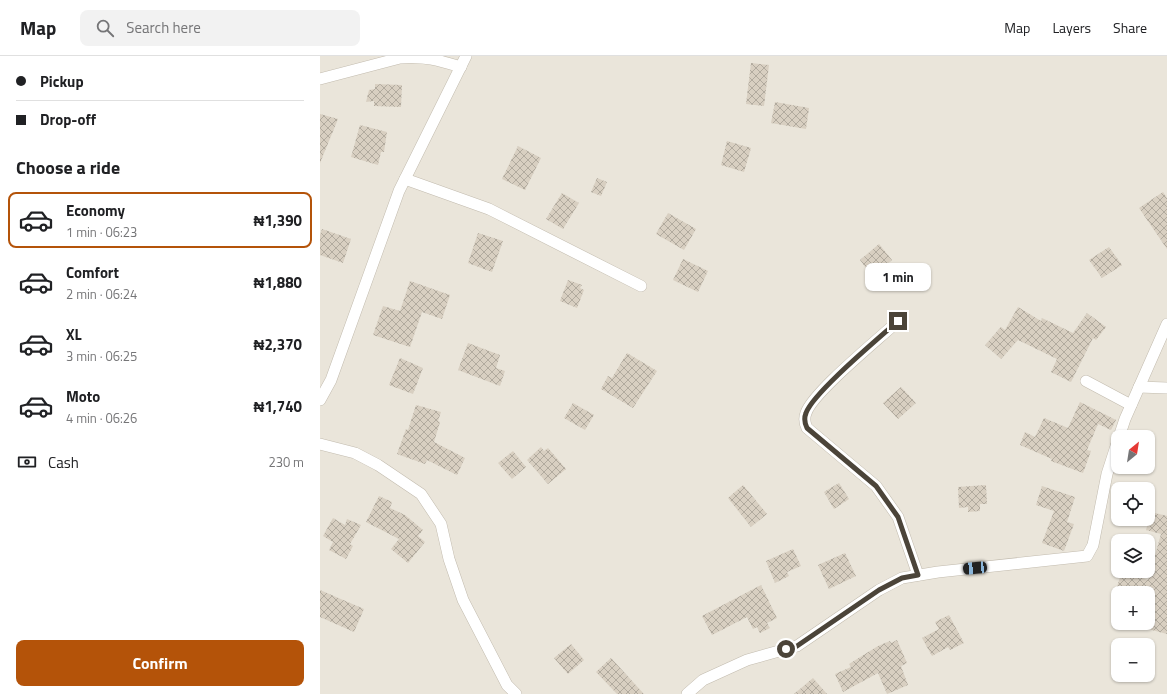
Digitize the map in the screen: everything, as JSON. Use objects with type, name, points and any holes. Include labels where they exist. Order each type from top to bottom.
[{"type":"street","points":[[320,79],[400,58],[414,56],[424,56],[461,67]]},
{"type":"street","points":[[320,400],[331,380],[399,191],[466,56]]},
{"type":"street","points":[[405,179],[490,209],[641,286]]},
{"type":"street","points":[[898,321],[821,392],[806,413],[805,422],[807,428],[876,486],[898,517],[918,575]]},
{"type":"street","points":[[1122,430],[1131,405],[1167,324]]},
{"type":"street","points":[[1086,381],[1131,405]]},
{"type":"street","points":[[1139,387],[1167,388]]},
{"type":"street","points":[[320,444],[355,453],[378,465],[421,494],[441,524],[449,559],[463,600],[507,686],[516,694]]},
{"type":"street","points":[[687,694],[703,680],[741,663],[797,646],[879,590],[902,578],[938,572],[1087,556],[1093,545],[1107,474],[1111,462]]},
{"type":"shaded area","points":[[320,56],[1167,56],[1167,694],[320,694]]},
{"type":"building","points":[[751,63],[769,65],[764,106],[746,104]]},
{"type":"building","points":[[375,84],[402,85],[401,107],[374,106],[374,101],[366,102],[369,90],[375,89]]},
{"type":"building","points":[[775,102],[809,108],[806,129],[771,123]]},
{"type":"building","points":[[320,114],[338,119],[320,163]]},
{"type":"building","points":[[360,125],[387,132],[384,152],[381,152],[378,165],[351,157]]},
{"type":"building","points":[[727,141],[751,148],[744,172],[721,165]]},
{"type":"building","points":[[518,146],[541,158],[525,190],[502,179]]},
{"type":"building","points":[[597,178],[607,182],[601,196],[591,192]]},
{"type":"building","points":[[1163,192],[1167,198],[1167,249],[1139,208]]},
{"type":"building","points":[[562,193],[579,203],[563,229],[546,219]]},
{"type":"building","points":[[668,213],[696,229],[684,250],[656,234]]},
{"type":"building","points":[[322,229],[351,239],[343,263],[320,255],[320,235]]},
{"type":"building","points":[[478,233],[503,241],[492,272],[468,263]]},
{"type":"building","points":[[879,244],[892,260],[872,276],[860,260]]},
{"type":"building","points":[[1109,247],[1122,265],[1102,278],[1089,260]]},
{"type":"building","points":[[683,259],[708,271],[698,292],[673,280]]},
{"type":"building","points":[[568,280],[582,285],[580,288],[584,290],[577,308],[560,301]]},
{"type":"building","points":[[410,281],[450,295],[442,319],[422,312],[410,347],[373,335],[383,306],[400,311]]},
{"type":"building","points":[[1018,307],[1041,321],[1042,318],[1073,333],[1087,313],[1106,327],[1096,340],[1093,338],[1071,382],[1051,372],[1057,359],[1018,340],[1001,359],[985,345],[1001,327],[1005,330]]},
{"type":"building","points":[[468,343],[500,355],[496,368],[505,371],[500,386],[458,370]]},
{"type":"building","points":[[627,353],[657,371],[633,408],[601,389],[608,376],[612,378]]},
{"type":"building","points":[[400,358],[423,368],[413,394],[389,385]]},
{"type":"building","points":[[901,387],[916,403],[898,419],[883,403]]},
{"type":"building","points":[[1080,402],[1116,420],[1111,430],[1098,424],[1087,450],[1091,451],[1083,473],[1051,461],[1052,459],[1020,445],[1025,432],[1035,437],[1044,418],[1068,428]]},
{"type":"building","points":[[573,403],[594,415],[585,430],[564,418]]},
{"type":"building","points":[[416,405],[441,412],[438,421],[440,422],[434,442],[465,458],[457,475],[427,460],[425,464],[397,454],[406,429],[408,430]]},
{"type":"building","points":[[541,447],[544,451],[548,448],[566,469],[548,484],[527,460]]},
{"type":"building","points":[[513,451],[526,467],[512,479],[498,463]]},
{"type":"building","points":[[839,483],[849,499],[834,509],[824,492]]},
{"type":"building","points":[[743,485],[767,514],[751,527],[728,498]]},
{"type":"building","points":[[986,485],[987,504],[980,504],[980,511],[968,512],[968,507],[959,508],[958,487]]},
{"type":"building","points":[[1042,486],[1075,497],[1067,522],[1074,524],[1064,551],[1042,543],[1054,511],[1036,505]]},
{"type":"building","points":[[379,496],[392,502],[390,508],[405,515],[423,530],[418,536],[425,542],[408,563],[391,549],[399,539],[366,522]]},
{"type":"building","points":[[1155,513],[1167,516],[1167,634],[1152,630],[1155,630],[1155,586],[1117,586],[1120,578],[1142,578],[1148,580],[1149,578],[1155,578],[1155,555],[1161,534],[1146,530],[1147,526],[1155,526]]},
{"type":"building","points":[[333,518],[345,525],[347,519],[361,525],[350,544],[353,546],[346,559],[329,550],[333,542],[323,536]]},
{"type":"building","points":[[793,549],[801,566],[787,572],[789,576],[775,583],[766,561]]},
{"type":"building","points":[[845,553],[856,576],[829,589],[818,565]]},
{"type":"building","points":[[761,585],[777,618],[767,623],[770,628],[760,633],[757,627],[753,629],[747,617],[712,635],[702,616]]},
{"type":"building","points":[[320,590],[364,609],[354,632],[320,617]]},
{"type":"building","points":[[949,615],[964,643],[950,650],[948,647],[932,656],[922,638],[939,629],[935,622]]},
{"type":"building","points":[[897,640],[907,663],[901,666],[908,685],[887,694],[878,673],[843,692],[835,674],[851,667],[849,664],[878,646]]},
{"type":"building","points":[[571,644],[584,660],[568,674],[554,658]]},
{"type":"building","points":[[611,658],[644,694],[617,694],[596,672]]},
{"type":"building","points":[[813,678],[827,694],[794,694]]},
{"type":"route","points":[[786,649],[797,646],[846,614],[879,590],[902,578],[918,575],[898,517],[876,486],[807,428],[805,422],[806,413],[821,392],[898,321]]}]
